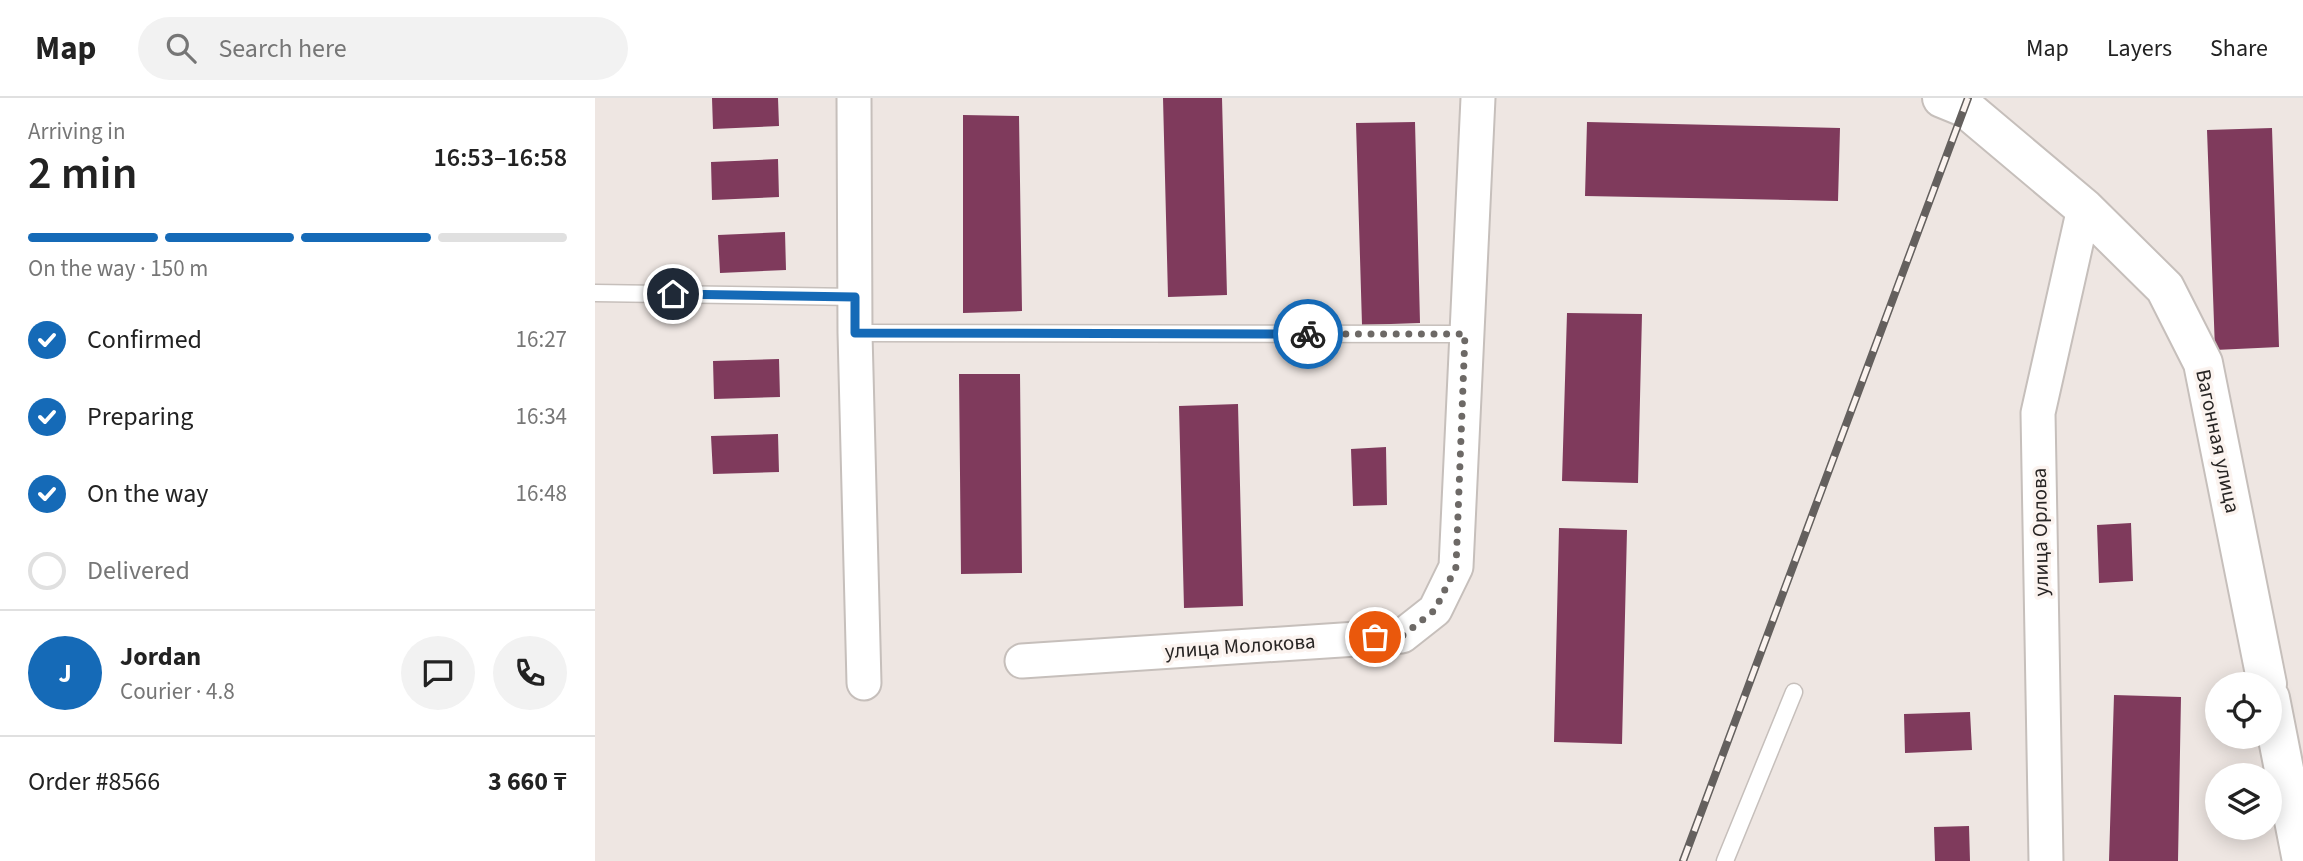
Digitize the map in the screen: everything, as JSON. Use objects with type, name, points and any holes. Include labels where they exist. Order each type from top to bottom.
[{"type":"street","points":[[854,98],[855,333],[865,683]]},
{"type":"street","name":"улица Молокова","points":[[1023,661],[1402,636],[1435,610],[1456,567],[1478,98]]},
{"type":"street","name":"Вагонная улица","points":[[1942,98],[1964,107],[2084,208],[2165,288],[2203,363],[2265,672]]},
{"type":"street","name":"улица Орлова","points":[[2046,861],[2038,413],[2084,208]]},
{"type":"street","points":[[2280,749],[2302,861]]},
{"type":"lane","points":[[595,293],[855,297]]},
{"type":"lane","points":[[855,333],[1465,334]]},
{"type":"lane","points":[[1725,861],[1794,692]]},
{"type":"building","points":[[712,98],[778,98],[779,126],[713,129]]},
{"type":"building","points":[[1163,98],[1222,98],[1227,295],[1168,297]]},
{"type":"building","points":[[963,115],[1019,116],[1022,311],[963,313]]},
{"type":"building","points":[[1415,122],[1420,323],[1362,325],[1356,123]]},
{"type":"building","points":[[1587,122],[1840,128],[1838,201],[1585,196]]},
{"type":"building","points":[[2272,128],[2279,347],[2215,350],[2207,130]]},
{"type":"building","points":[[778,159],[779,197],[712,200],[711,162]]},
{"type":"building","points":[[785,232],[786,270],[720,273],[718,235]]},
{"type":"building","points":[[1567,313],[1642,314],[1638,483],[1562,481]]},
{"type":"building","points":[[779,359],[780,397],[714,399],[713,361]]},
{"type":"building","points":[[959,374],[1020,374],[1022,573],[961,574]]},
{"type":"building","points":[[1238,404],[1243,606],[1184,608],[1179,406]]},
{"type":"building","points":[[778,434],[779,472],[713,474],[711,436]]},
{"type":"building","points":[[1386,447],[1387,505],[1353,506],[1351,449]]},
{"type":"building","points":[[2131,523],[2133,581],[2099,583],[2097,525]]},
{"type":"building","points":[[1559,528],[1627,530],[1622,744],[1554,742]]},
{"type":"building","points":[[2114,695],[2181,697],[2178,861],[2109,861]]},
{"type":"building","points":[[1970,712],[1972,750],[1905,753],[1904,714]]},
{"type":"building","points":[[1969,826],[1970,861],[1935,861],[1934,827]]},
{"type":"railway","points":[[1683,861],[1968,98]]},
{"type":"way so far","points":[[1308,334],[1465,334],[1456,567],[1435,610],[1402,636],[1375,637]]},
{"type":"route","points":[[673,294],[855,297],[855,333],[1308,334]]}]
